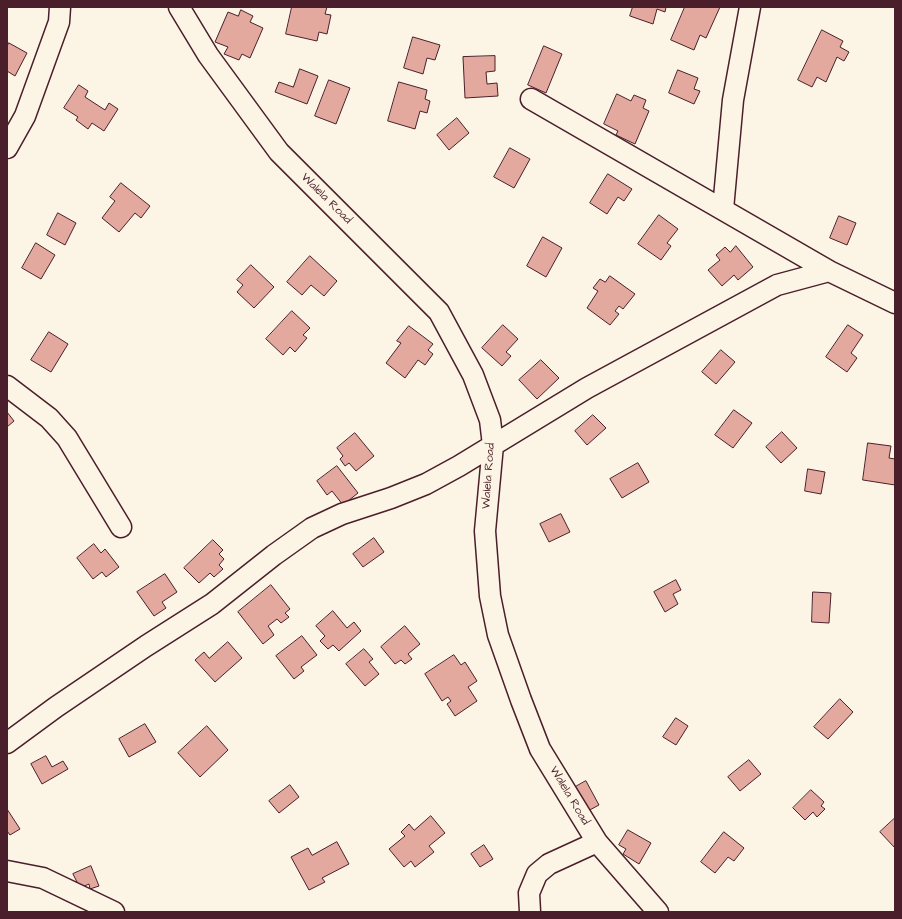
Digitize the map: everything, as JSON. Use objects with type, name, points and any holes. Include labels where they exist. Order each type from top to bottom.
[{"type":"street","points":[[7,148],[25,116],[59,22],[60,7]]},
{"type":"street","name":"Walela Road","points":[[178,7],[208,55],[279,152],[438,312],[473,374],[490,420],[493,445],[485,531],[490,596],[498,635],[540,749],[597,842],[658,912]]},
{"type":"street","points":[[723,209],[733,100],[750,7]]},
{"type":"street","points":[[531,99],[829,271],[895,303]]},
{"type":"street","points":[[7,743],[56,707],[139,650],[212,604],[274,555],[312,528],[342,514],[392,498],[426,484],[587,388],[777,285],[829,271]]},
{"type":"street","points":[[7,386],[49,418],[67,438],[121,527]]},
{"type":"street","points":[[530,912],[529,893],[537,874],[549,864],[597,842]]},
{"type":"street","points":[[7,871],[43,878],[114,912]]},
{"type":"building","points":[[292,7],[327,7],[325,14],[331,15],[327,34],[319,32],[317,41],[286,34]]},
{"type":"building","points":[[633,7],[666,7],[665,12],[657,9],[653,24],[630,16]]},
{"type":"building","points":[[685,7],[720,7],[706,38],[700,35],[694,50],[671,40]]},
{"type":"building","points":[[241,10],[253,16],[250,22],[263,28],[250,58],[242,54],[239,60],[224,54],[228,47],[215,42],[228,12],[238,16]]},
{"type":"building","points":[[822,30],[843,41],[840,47],[849,52],[844,61],[837,57],[826,82],[817,77],[812,87],[798,80]]},
{"type":"building","points":[[413,37],[440,45],[435,60],[427,58],[423,74],[404,68]]},
{"type":"building","points":[[9,43],[27,53],[15,76],[7,71],[7,47]]},
{"type":"building","points":[[544,46],[562,54],[546,93],[528,85]]},
{"type":"building","points":[[495,56],[495,71],[486,72],[487,84],[497,83],[498,96],[465,98],[463,57]]},
{"type":"building","points":[[300,69],[318,76],[307,104],[275,92],[279,82],[293,87]]},
{"type":"building","points":[[678,70],[698,78],[694,89],[700,91],[694,104],[669,93]]},
{"type":"building","points":[[329,80],[350,88],[336,124],[315,116]]},
{"type":"building","points":[[399,82],[427,90],[425,99],[430,101],[427,113],[420,111],[415,129],[388,121]]},
{"type":"building","points":[[79,85],[88,91],[85,97],[105,110],[109,103],[118,109],[104,131],[92,123],[88,129],[76,120],[78,117],[64,108]]},
{"type":"building","points":[[617,94],[631,101],[634,95],[646,100],[643,108],[649,111],[635,144],[616,135],[618,131],[604,124]]},
{"type":"building","points":[[457,118],[469,133],[449,150],[437,135]]},
{"type":"building","points":[[510,148],[530,159],[514,188],[494,177]]},
{"type":"building","points":[[608,174],[632,189],[624,201],[618,197],[607,214],[590,203]]},
{"type":"building","points":[[121,183],[150,206],[141,218],[135,213],[119,232],[102,218],[115,201],[110,197]]},
{"type":"building","points":[[58,213],[76,223],[65,245],[47,235]]},
{"type":"building","points":[[659,215],[678,229],[667,243],[671,246],[661,260],[638,244]]},
{"type":"building","points":[[839,216],[856,223],[847,245],[830,238]]},
{"type":"building","points":[[543,237],[562,248],[546,277],[527,266]]},
{"type":"building","points":[[36,243],[55,255],[41,279],[22,268]]},
{"type":"building","points":[[736,246],[753,267],[738,280],[734,275],[722,286],[708,270],[720,260],[716,255],[725,247],[730,252]]},
{"type":"building","points":[[310,256],[337,281],[324,296],[311,285],[302,295],[287,282]]},
{"type":"building","points":[[251,265],[274,287],[254,308],[237,292],[243,285],[237,280]]},
{"type":"building","points":[[610,276],[635,294],[623,309],[619,306],[615,311],[619,314],[610,325],[587,308],[598,291],[593,288],[600,279],[605,282]]},
{"type":"building","points":[[292,311],[310,328],[303,335],[307,338],[295,352],[290,347],[283,355],[266,339]]},
{"type":"building","points":[[503,325],[518,339],[506,352],[511,356],[502,366],[482,348]]},
{"type":"building","points":[[848,325],[863,335],[851,353],[857,358],[847,372],[826,357]]},
{"type":"building","points":[[409,326],[433,344],[428,350],[433,354],[425,365],[418,360],[405,378],[386,363],[401,343],[397,341]]},
{"type":"building","points":[[49,332],[68,344],[51,372],[31,360]]},
{"type":"building","points":[[721,350],[735,362],[716,384],[702,372]]},
{"type":"building","points":[[541,360],[559,378],[537,399],[519,380]]},
{"type":"building","points":[[734,410],[752,423],[733,448],[715,435]]},
{"type":"building","points":[[7,412],[14,421],[7,427]]},
{"type":"building","points":[[593,415],[606,428],[587,445],[575,431]]},
{"type":"building","points":[[782,432],[797,448],[781,463],[766,447]]},
{"type":"building","points":[[355,433],[374,456],[356,471],[349,463],[345,466],[340,459],[343,456],[337,448]]},
{"type":"building","points":[[868,443],[891,446],[889,458],[895,459],[895,485],[863,480]]},
{"type":"building","points":[[638,463],[649,482],[622,498],[610,479]]},
{"type":"building","points":[[337,466],[358,493],[343,505],[332,491],[327,495],[317,481]]},
{"type":"building","points":[[808,469],[825,472],[821,494],[805,491]]},
{"type":"building","points":[[561,514],[570,532],[549,542],[540,524]]},
{"type":"building","points":[[374,538],[384,552],[363,567],[353,554]]},
{"type":"building","points":[[213,540],[223,550],[219,554],[224,559],[219,565],[223,569],[214,577],[210,573],[199,583],[184,568]]},
{"type":"building","points":[[94,544],[101,553],[105,549],[119,567],[106,577],[102,572],[93,579],[77,558]]},
{"type":"building","points":[[165,574],[177,592],[162,602],[166,608],[154,616],[137,592]]},
{"type":"building","points":[[676,580],[681,590],[673,594],[678,604],[665,612],[654,592]]},
{"type":"building","points":[[271,585],[290,609],[285,613],[289,617],[281,623],[277,619],[268,626],[274,635],[263,644],[238,612]]},
{"type":"building","points":[[813,592],[831,593],[829,623],[812,622]]},
{"type":"building","points":[[333,611],[347,628],[354,622],[361,631],[339,651],[333,645],[328,649],[320,641],[325,636],[316,626]]},
{"type":"building","points":[[405,626],[420,644],[408,654],[412,659],[405,664],[401,660],[395,664],[381,647]]},
{"type":"building","points":[[302,636],[317,655],[301,667],[304,671],[294,679],[276,656]]},
{"type":"building","points":[[228,642],[242,658],[215,682],[195,660],[204,652],[209,658]]},
{"type":"building","points":[[364,649],[373,659],[369,662],[379,674],[365,686],[346,664]]},
{"type":"building","points":[[454,655],[461,665],[465,662],[477,681],[468,687],[477,701],[455,716],[447,704],[451,701],[448,697],[442,701],[425,674]]},
{"type":"building","points":[[840,699],[853,712],[828,739],[814,727]]},
{"type":"building","points":[[676,718],[688,726],[676,745],[663,737]]},
{"type":"building","points":[[145,724],[156,742],[129,757],[119,739]]},
{"type":"building","points":[[207,726],[228,750],[200,777],[178,753]]},
{"type":"building","points":[[46,756],[52,767],[63,761],[68,769],[42,784],[31,764]]},
{"type":"building","points":[[749,760],[761,774],[740,791],[728,777]]},
{"type":"building","points":[[586,781],[599,805],[584,813],[570,790]]},
{"type":"building","points":[[290,785],[299,797],[279,813],[269,801]]},
{"type":"building","points":[[811,790],[824,802],[821,806],[825,809],[817,817],[813,812],[805,820],[793,808]]},
{"type":"building","points":[[7,809],[20,829],[10,835],[7,831]]},
{"type":"building","points":[[431,816],[445,833],[429,846],[434,852],[415,867],[411,861],[404,867],[389,849],[405,836],[401,832],[409,824],[414,830]]},
{"type":"building","points":[[895,818],[895,848],[880,832]]},
{"type":"building","points":[[628,830],[651,843],[639,864],[623,854],[626,849],[619,845]]},
{"type":"building","points":[[724,832],[744,848],[734,861],[728,857],[715,873],[701,862]]},
{"type":"building","points":[[337,842],[349,864],[322,878],[325,882],[309,890],[291,857],[308,848],[312,855]]},
{"type":"building","points":[[484,845],[493,859],[480,867],[471,854]]},
{"type":"building","points":[[91,866],[99,886],[90,889],[89,884],[80,888],[73,874]]}]
